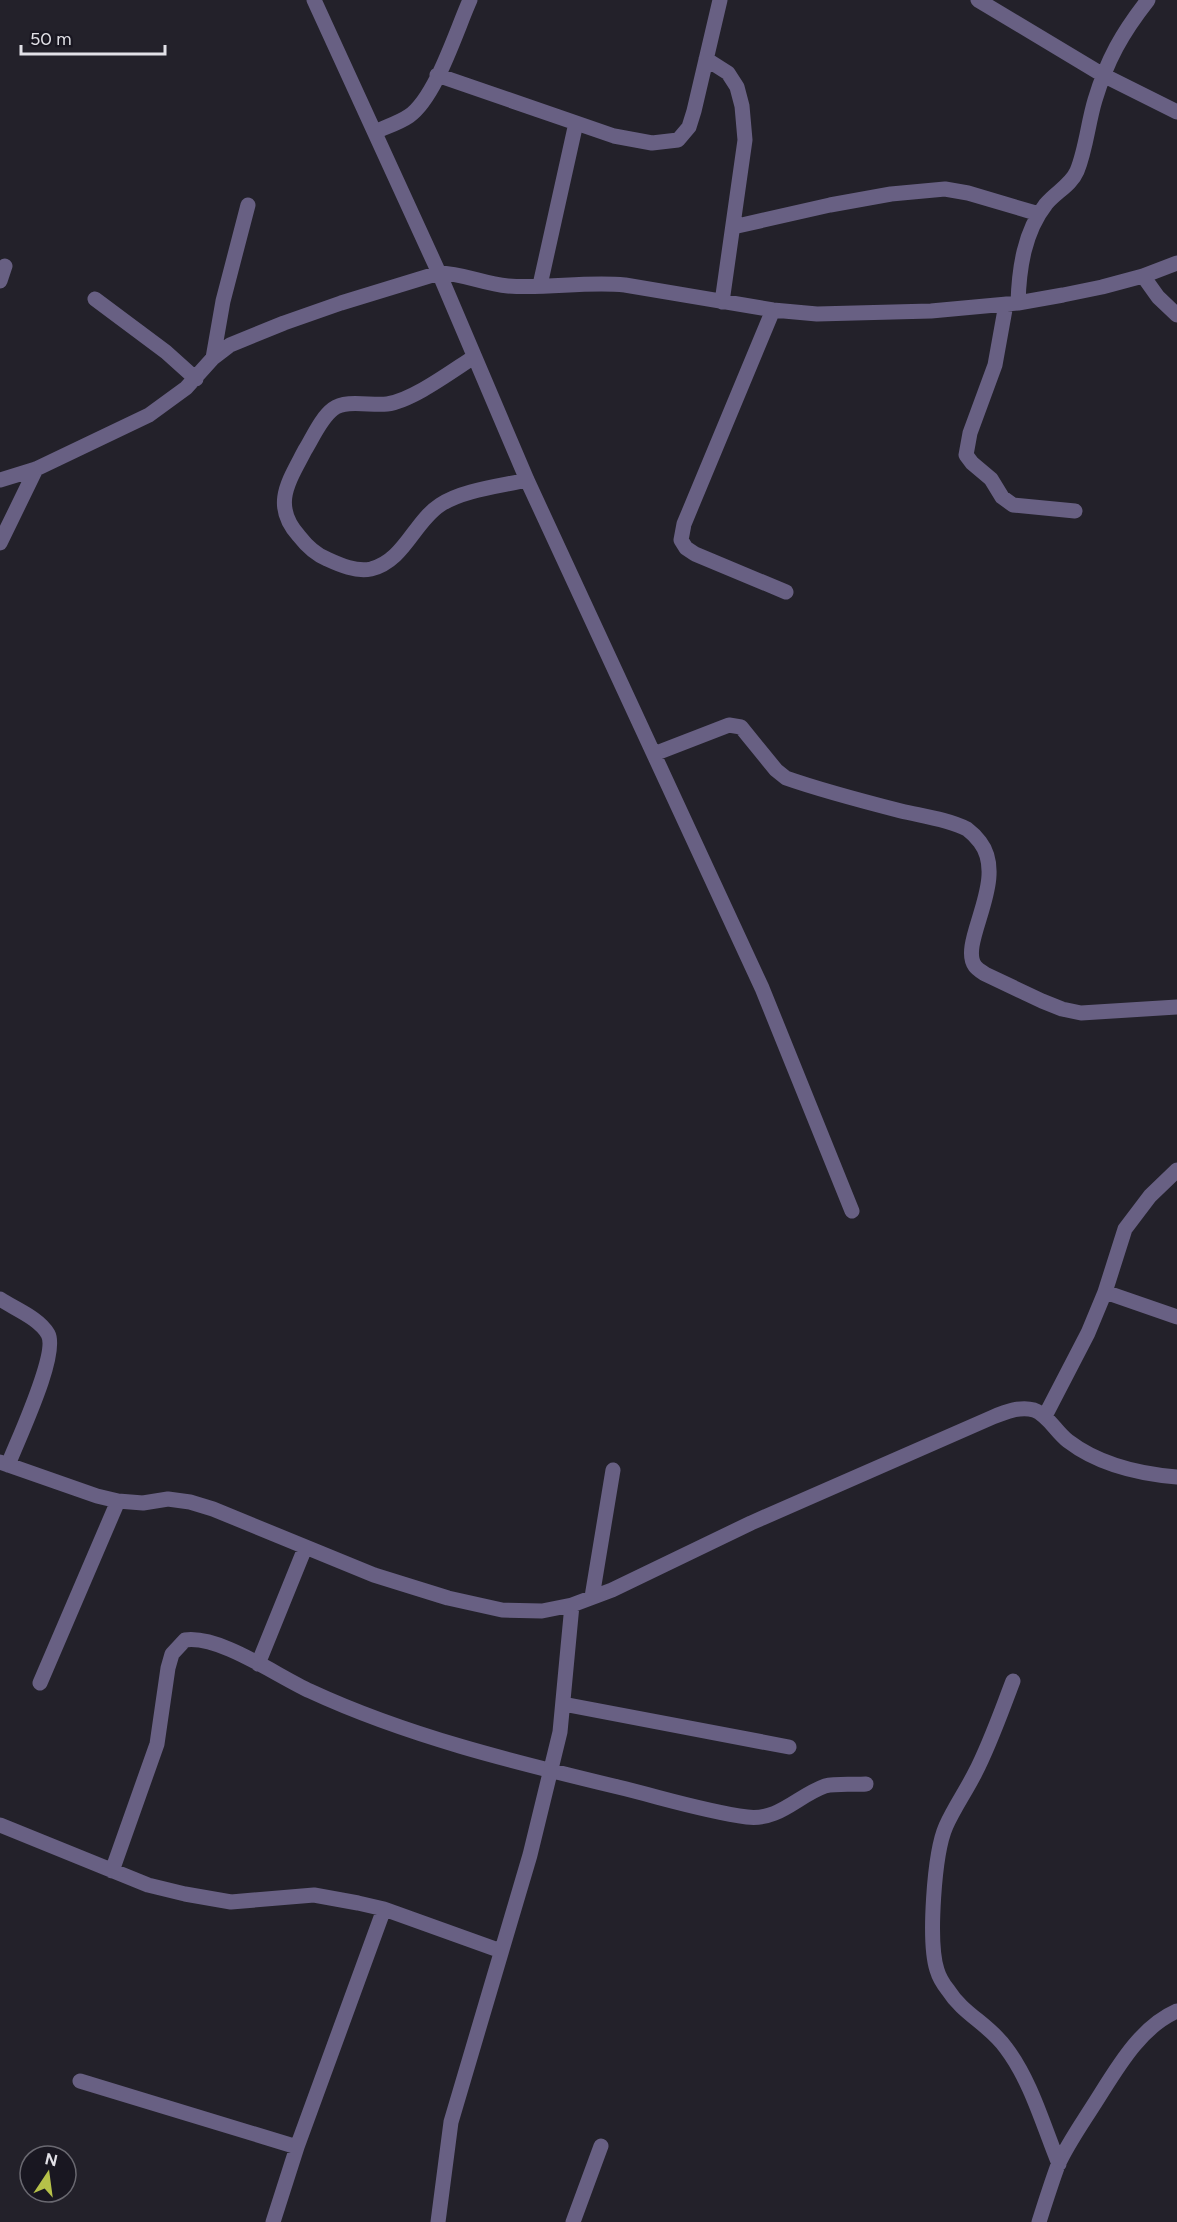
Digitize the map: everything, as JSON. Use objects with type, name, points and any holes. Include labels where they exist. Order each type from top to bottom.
[{"type":"street","points":[[314,0],[439,273],[527,480],[762,988],[852,1211]]},
{"type":"street","points":[[375,132],[408,117],[422,104],[431,90],[470,0]]},
{"type":"street","points":[[437,75],[614,136],[652,143],[678,140],[689,127],[720,0]]},
{"type":"street","points":[[978,0],[1104,75],[1177,112]]},
{"type":"street","points":[[1075,511],[1013,505],[1002,497],[991,479],[966,455],[970,433],[995,365],[1023,255],[1039,214],[1052,197],[1073,178],[1104,75],[1117,43],[1148,0]]},
{"type":"street","points":[[706,59],[728,73],[737,87],[742,106],[745,140],[722,302]]},
{"type":"street","points":[[540,285],[576,123]]},
{"type":"street","points":[[733,227],[830,205],[933,189],[968,193],[1039,214]]},
{"type":"street","points":[[213,358],[224,301],[248,205]]},
{"type":"street","points":[[0,480],[36,469],[149,415],[196,379],[213,358],[230,345],[284,322],[439,273],[451,273],[508,286],[615,284],[773,310],[817,314],[875,313],[1012,304],[1102,287],[1143,276],[1177,263]]},
{"type":"street","points":[[0,281],[5,266]]},
{"type":"street","points":[[1143,276],[1158,297],[1177,315]]},
{"type":"street","points":[[95,299],[157,345],[196,379]]},
{"type":"street","points":[[773,310],[684,524],[681,540],[686,548],[695,554],[786,592]]},
{"type":"street","points":[[474,357],[399,402],[366,406],[341,405],[334,408],[309,443],[285,489],[285,516],[290,527],[303,542],[323,557],[349,567],[371,569],[396,554],[427,515],[440,504],[457,496],[527,480]]},
{"type":"street","points":[[0,543],[36,469]]},
{"type":"street","points":[[654,754],[735,724],[741,727],[776,770],[786,778],[866,802],[945,821],[968,830],[981,842],[988,860],[989,880],[973,942],[971,956],[974,966],[986,974],[1062,1009],[1081,1013],[1177,1007]]},
{"type":"street","points":[[1045,1416],[1088,1333],[1105,1292],[1125,1229],[1150,1196],[1177,1170]]},
{"type":"street","points":[[1105,1292],[1177,1317]]},
{"type":"street","points":[[0,1299],[42,1325],[51,1343],[45,1373],[4,1463],[97,1496],[118,1501],[143,1503],[168,1499],[190,1502],[213,1509],[374,1575],[473,1605],[502,1610],[542,1611],[592,1598],[762,1518],[993,1417],[1023,1408],[1034,1410],[1045,1416],[1066,1440],[1085,1452],[1120,1466],[1177,1478]]},
{"type":"street","points":[[592,1598],[613,1470]]},
{"type":"street","points":[[40,1683],[118,1501]]},
{"type":"street","points":[[258,1664],[305,1548]]},
{"type":"street","points":[[438,2222],[451,2122],[530,1855],[560,1732],[572,1605]]},
{"type":"street","points":[[112,1871],[157,1744],[172,1654],[185,1640],[197,1638],[258,1664],[309,1691],[347,1707],[448,1742],[551,1771],[748,1817],[765,1817],[781,1811],[828,1785],[866,1784]]},
{"type":"street","points":[[1013,1680],[975,1773],[946,1826],[939,1849],[935,1875],[934,1945],[937,1970],[958,2005],[985,2026],[1005,2046],[1019,2067],[1059,2164]]},
{"type":"street","points":[[563,1704],[789,1747]]},
{"type":"street","points":[[0,1825],[148,1885],[231,1902],[314,1895],[384,1909],[501,1951]]},
{"type":"street","points":[[273,2222],[297,2147],[384,1909]]},
{"type":"street","points":[[1039,2222],[1059,2164],[1078,2129],[1116,2070],[1140,2039],[1169,2014],[1177,2011]]},
{"type":"street","points":[[80,2081],[297,2147]]},
{"type":"street","points":[[573,2222],[601,2146]]}]
